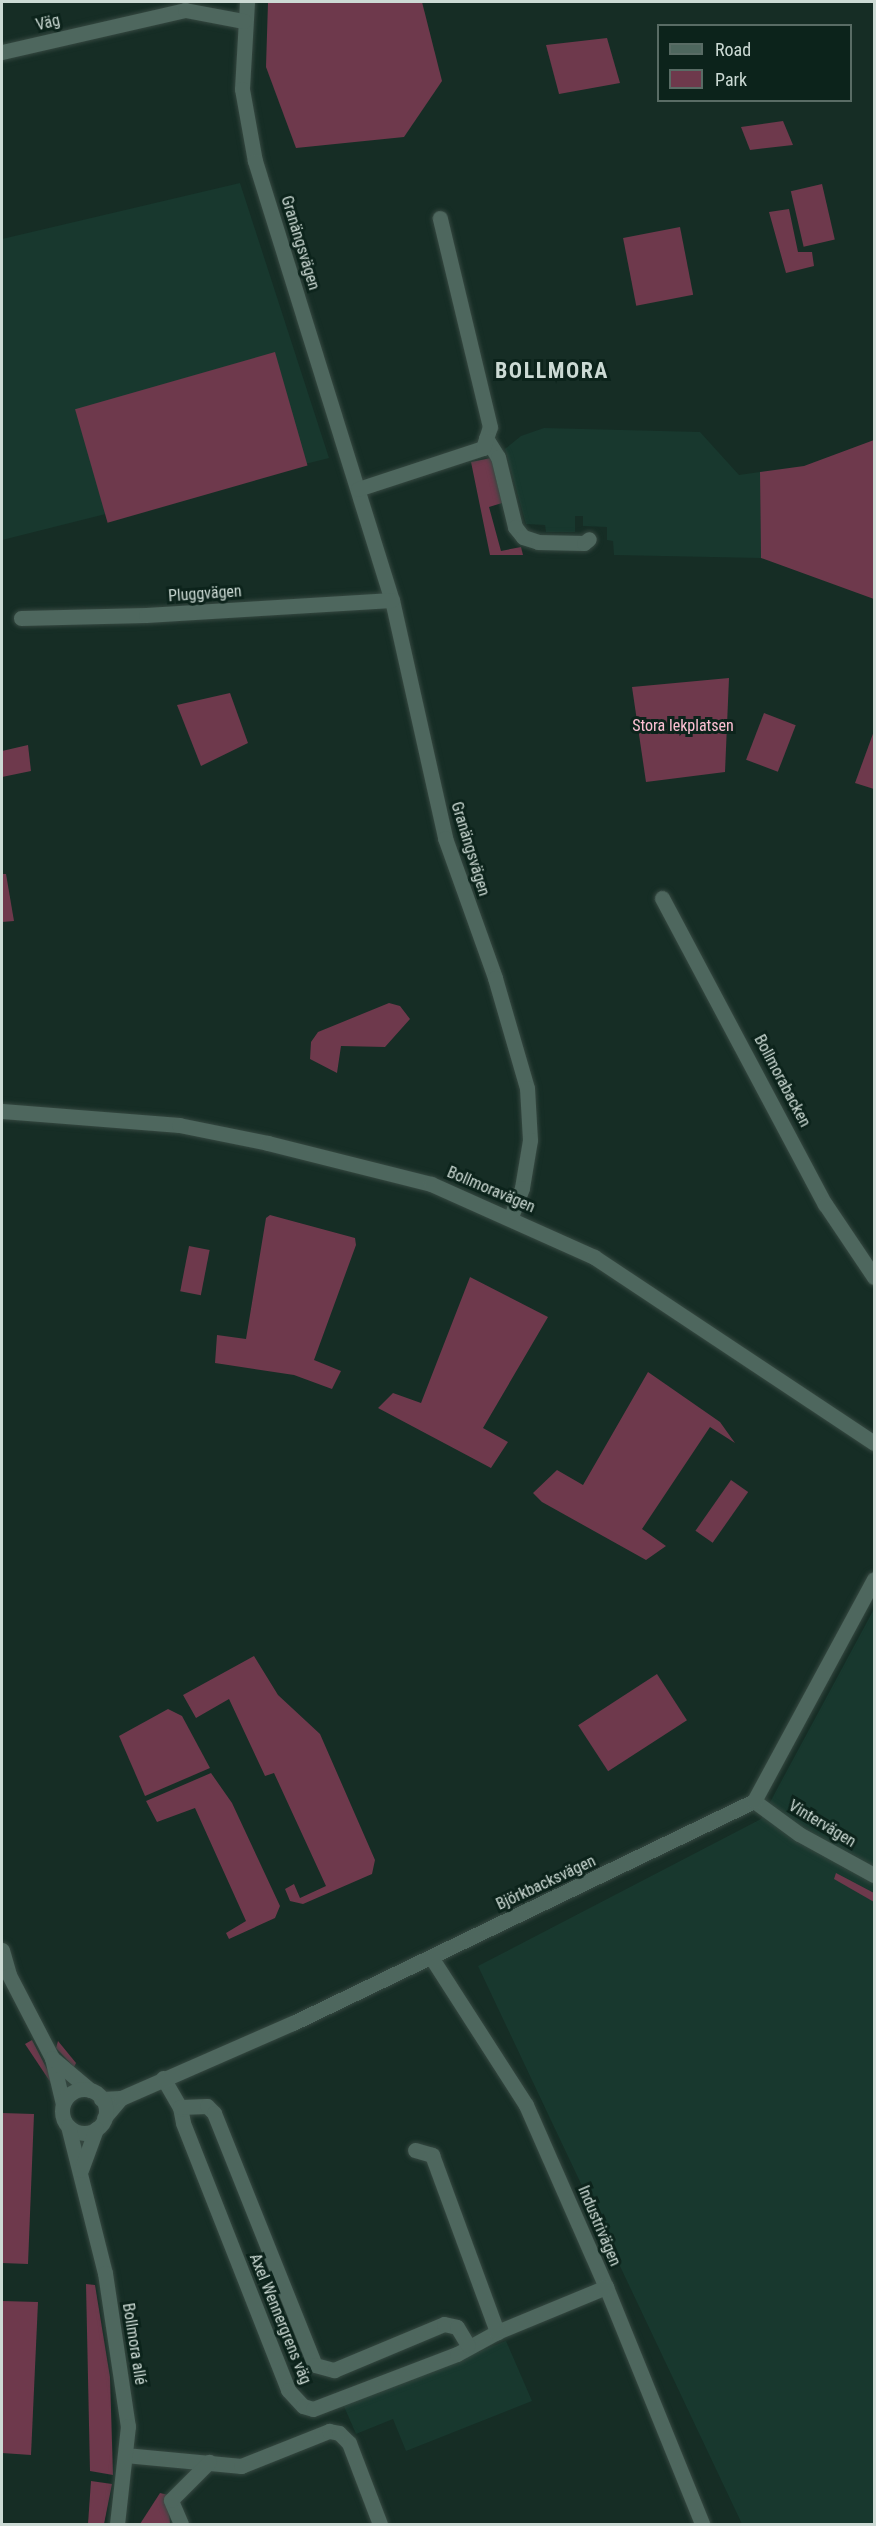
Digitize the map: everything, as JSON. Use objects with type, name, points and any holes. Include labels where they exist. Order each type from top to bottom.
[{"type":"street","name":"Granängsvägen","points":[[247,2],[244,21],[242,89],[255,161],[392,600],[445,838],[495,978],[527,1088],[530,1140],[522,1188],[511,1217]]},
{"type":"street","name":"Väg","points":[[2,52],[185,10],[244,21]]},
{"type":"street","points":[[358,489],[483,448],[490,427],[440,218]]},
{"type":"street","points":[[486,438],[498,457],[515,527],[523,537],[538,542],[584,543],[588,538]]},
{"type":"street","name":"Pluggvägen","points":[[21,618],[146,615],[392,600]]},
{"type":"street","name":"Bollmorabacken","points":[[662,898],[825,1204],[874,1278]]},
{"type":"street","name":"Bollmoravägen","points":[[2,1111],[180,1125],[268,1143],[431,1184],[511,1217],[594,1257],[874,1443]]},
{"type":"street","name":"Bollmoravägen","points":[[2,1119],[38,1114]]},
{"type":"street","points":[[754,1801],[874,1579]]},
{"type":"street","name":"Vintervägen","points":[[754,1801],[799,1834],[874,1875]]},
{"type":"street","name":"Björkbacksvägen","points":[[100,2123],[121,2098],[293,2023],[754,1801]]},
{"type":"street","name":"Bollmora allé","points":[[2,1950],[5,1972],[52,2058],[63,2104],[62,2116],[68,2126],[81,2170],[105,2273],[128,2426],[117,2524]]},
{"type":"street","name":"Industrivägen","points":[[431,1957],[526,2105],[606,2287],[702,2524]]},
{"type":"street","name":"Bollmora allé","points":[[52,2058],[96,2095]]},
{"type":"street","name":"Axel Wennergrens väg","points":[[163,2078],[180,2107],[187,2134],[296,2403],[313,2409],[457,2354],[497,2332],[606,2287]]},
{"type":"street","points":[[63,2104],[72,2093],[96,2095],[100,2123],[81,2170]]},
{"type":"street","name":"Björkbacksvägen","points":[[96,2095],[121,2098]]},
{"type":"street","name":"Axel Wennergrens väg","points":[[180,2107],[207,2106],[214,2113],[315,2365],[334,2370],[444,2324],[457,2327],[468,2346]]},
{"type":"street","points":[[68,2126],[78,2132],[100,2123]]},
{"type":"street","points":[[415,2150],[432,2155],[497,2332]]},
{"type":"street","points":[[125,2455],[241,2466],[329,2431],[339,2433],[348,2443],[380,2524]]},
{"type":"street","points":[[181,2524],[171,2500],[209,2463]]},
{"type":"shaded area","points":[[240,183],[329,458],[2,540],[2,239]]},
{"type":"shaded area","points":[[544,428],[700,432],[739,475],[760,472],[761,558],[614,555],[613,541],[607,540],[607,527],[583,526],[583,516],[575,516],[575,532],[546,532],[545,525],[526,524],[505,449],[521,436]]},
{"type":"shaded area","points":[[874,1609],[874,2524],[742,2524],[478,1966],[761,1819]]},
{"type":"shaded area","points":[[506,2341],[532,2401],[406,2451],[393,2419],[356,2434],[343,2404]]},
{"type":"green space","points":[[268,2],[422,2],[442,81],[404,137],[296,148],[266,67]]},
{"type":"green space","points":[[607,38],[620,83],[559,94],[546,45]]},
{"type":"green space","points":[[783,121],[793,145],[750,150],[741,127]]},
{"type":"green space","points":[[822,184],[835,240],[804,247],[791,191]]},
{"type":"green space","points":[[789,209],[798,252],[812,252],[814,266],[786,273],[769,212]]},
{"type":"green space","points":[[680,227],[693,295],[636,306],[623,238]]},
{"type":"green space","points":[[275,352],[308,465],[108,523],[75,409]]},
{"type":"green space","points":[[874,440],[874,599],[761,558],[760,472],[804,466]]},
{"type":"green space","points":[[491,458],[502,503],[489,507],[501,551],[521,547],[523,555],[490,555],[471,462]]},
{"type":"green space","name":"Stora lekplatsen","points":[[729,678],[725,772],[646,782],[632,687]]},
{"type":"green space","points":[[230,693],[248,743],[201,766],[177,705]]},
{"type":"green space","points":[[764,713],[796,725],[778,772],[746,760]]},
{"type":"green space","points":[[874,731],[874,789],[855,783]]},
{"type":"green space","points":[[28,745],[31,771],[2,777],[2,751]]},
{"type":"green space","points":[[2,874],[6,874],[14,921],[2,922]]},
{"type":"green space","points":[[389,1003],[400,1006],[410,1019],[385,1047],[341,1046],[337,1073],[310,1059],[311,1042],[318,1032]]},
{"type":"green space","points":[[270,1215],[355,1238],[356,1245],[314,1360],[341,1371],[332,1389],[294,1375],[215,1363],[217,1335],[246,1339],[266,1218]]},
{"type":"green space","points":[[189,1246],[210,1250],[201,1295],[180,1291]]},
{"type":"green space","points":[[470,1277],[548,1317],[483,1428],[508,1442],[491,1468],[378,1408],[393,1393],[421,1403]]},
{"type":"green space","points":[[648,1372],[720,1422],[735,1443],[710,1427],[642,1529],[666,1546],[646,1560],[542,1502],[533,1493],[557,1470],[583,1485]]},
{"type":"green space","points":[[731,1480],[748,1492],[713,1543],[695,1531]]},
{"type":"green space","points":[[254,1656],[278,1695],[320,1734],[375,1860],[372,1874],[303,1904],[290,1901],[285,1889],[294,1884],[300,1898],[326,1886],[274,1773],[265,1776],[229,1699],[196,1718],[183,1695]]},
{"type":"green space","points":[[657,1674],[687,1720],[608,1771],[578,1725]]},
{"type":"green space","points":[[168,1709],[182,1716],[210,1768],[145,1796],[119,1736]]},
{"type":"green space","points":[[211,1773],[232,1803],[280,1906],[275,1918],[229,1939],[226,1933],[246,1921],[195,1808],[157,1822],[146,1801]]},
{"type":"green space","points":[[836,1873],[874,1893],[874,1902],[834,1879]]},
{"type":"green space","points":[[32,2040],[50,2075],[51,2083],[25,2044]]},
{"type":"green space","points":[[58,2041],[76,2063],[74,2067],[56,2048]]},
{"type":"green space","points":[[2,2113],[34,2114],[28,2264],[2,2263]]},
{"type":"green space","points":[[86,2284],[95,2285],[110,2377],[113,2475],[90,2471]]},
{"type":"green space","points":[[2,2301],[38,2302],[31,2455],[2,2453]]},
{"type":"green space","points":[[91,2481],[112,2484],[104,2524],[88,2524]]},
{"type":"green space","points":[[160,2493],[168,2495],[170,2524],[140,2524]]},
{"type":"district","name":"BOLLMORA","points":[[552,371]]}]
